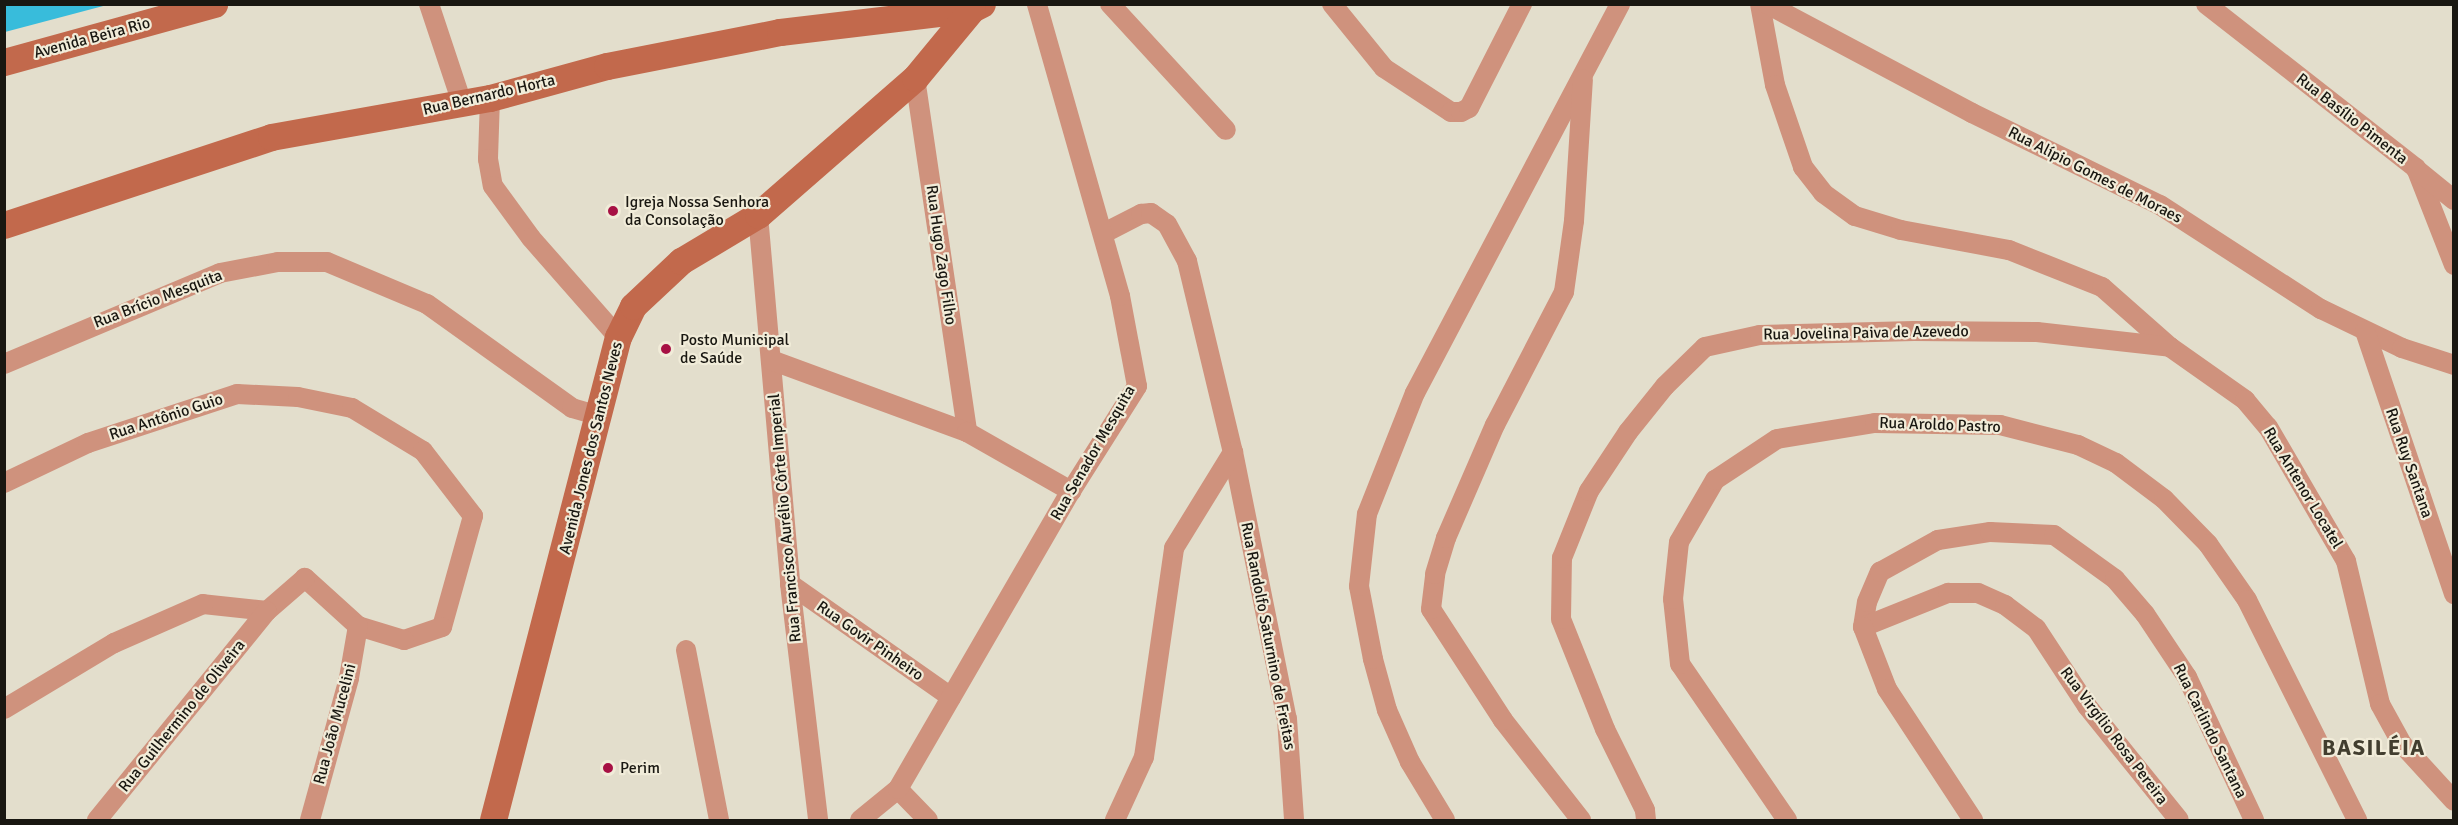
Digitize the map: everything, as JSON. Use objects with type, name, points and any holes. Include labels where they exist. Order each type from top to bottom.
[{"type":"main road","name":"Avenida Beira Rio","points":[[4,62],[214,4]]},
{"type":"main road","name":"Rua Bernardo Horta","points":[[4,225],[271,137],[490,98],[607,66],[780,32],[974,6]]},
{"type":"main road","name":"Avenida Jones dos Santos Neves","points":[[493,820],[600,416],[618,337],[645,292],[681,261],[758,215],[915,78],[974,6]]},
{"type":"street","points":[[429,4],[462,102]]},
{"type":"street","name":"Rua Senador Mesquita","points":[[860,820],[898,789],[1071,491],[1137,386],[1104,233],[1037,4]]},
{"type":"street","points":[[1110,4],[1226,130]]},
{"type":"street","points":[[1332,4],[1384,68],[1451,112],[1469,108],[1522,4]]},
{"type":"street","points":[[1445,820],[1410,762],[1387,710],[1373,659],[1359,586],[1367,514],[1415,393],[1620,4]]},
{"type":"street","name":"Rua Antenor Locatel","points":[[1760,4],[1775,85],[1803,167],[1823,193],[1855,216],[1901,230],[2008,250],[2102,287],[2170,347],[2217,377],[2268,427],[2346,561],[2380,704],[2402,744],[2454,801]]},
{"type":"street","name":"Rua Alípio Gomes de Moraes","points":[[1767,4],[1972,113],[2160,205],[2321,309],[2402,348],[2454,365]]},
{"type":"street","name":"Rua Basílio Pimenta","points":[[2206,4],[2416,168],[2454,266]]},
{"type":"street","points":[[1581,820],[1503,720],[1431,609],[1435,574],[1446,537],[1496,424],[1564,291],[1574,221],[1584,72]]},
{"type":"street","name":"Rua Hugo Zago Filho","points":[[915,78],[967,432]]},
{"type":"street","points":[[490,98],[488,159],[493,186],[531,238],[618,337]]},
{"type":"street","points":[[2416,168],[2454,200]]},
{"type":"street","name":"Rua Randolfo Saturnino de Freitas","points":[[1104,233],[1141,214],[1151,213],[1167,224],[1187,261],[1233,452],[1287,720],[1294,820]]},
{"type":"street","name":"Rua Francisco Aurélio Côrte Imperial","points":[[758,215],[790,584],[818,820]]},
{"type":"street","name":"Rua Brício Mesquita","points":[[4,364],[220,273],[278,262],[327,262],[427,304],[572,408],[600,416]]},
{"type":"street","name":"Rua Jovelina Paiva de Azevedo","points":[[1646,820],[1645,810],[1605,729],[1561,619],[1562,558],[1589,491],[1628,432],[1665,386],[1705,347],[1760,334],[1914,331],[2037,332],[2170,347]]},
{"type":"street","name":"Rua Ruy Santana","points":[[2365,331],[2454,594]]},
{"type":"street","points":[[771,360],[967,432],[1071,491]]},
{"type":"street","name":"Rua Antônio Guio","points":[[4,483],[88,443],[237,394],[298,398],[352,408],[423,451],[473,516],[442,627],[404,640],[358,626]]},
{"type":"street","name":"Rua Aroldo Pastro","points":[[1787,820],[1680,664],[1673,599],[1679,542],[1715,480],[1777,439],[1875,423],[2000,425],[2078,445],[2116,463],[2164,499],[2208,544],[2247,600],[2357,820]]},
{"type":"street","points":[[1115,820],[1144,757],[1174,548],[1233,452]]},
{"type":"street","name":"Rua Carlindo Santana","points":[[1863,627],[1867,602],[1880,572],[1938,540],[1990,532],[2054,536],[2115,579],[2145,614],[2187,677],[2254,820]]},
{"type":"street","name":"Rua Guilhermino de Oliveira","points":[[97,820],[267,610],[305,578],[358,626]]},
{"type":"street","name":"Rua Govir Pinheiro","points":[[790,584],[951,697]]},
{"type":"street","name":"Rua Virgílio Rosa Pereira","points":[[1863,627],[1948,593],[1978,593],[2005,605],[2036,628],[2087,706],[2179,820]]},
{"type":"street","points":[[4,709],[114,643],[203,604],[267,610]]},
{"type":"street","name":"Rua João Mucelini","points":[[310,820],[349,678],[358,626]]},
{"type":"street","points":[[1863,627],[1892,698],[1973,820]]},
{"type":"street","points":[[686,650],[719,820]]},
{"type":"street","points":[[898,789],[928,820]]},
{"type":"water","points":[[5,4],[107,4],[107,5],[5,32]]},
{"type":"place","name":"Igreja Nossa Senhora da Consolação","points":[[613,211]]},
{"type":"place","name":"Posto Municipal de Saúde","points":[[666,349]]},
{"type":"place","name":"Perim","points":[[608,768]]},
{"type":"district","name":"BASILÉIA","points":[[2374,748]]}]
